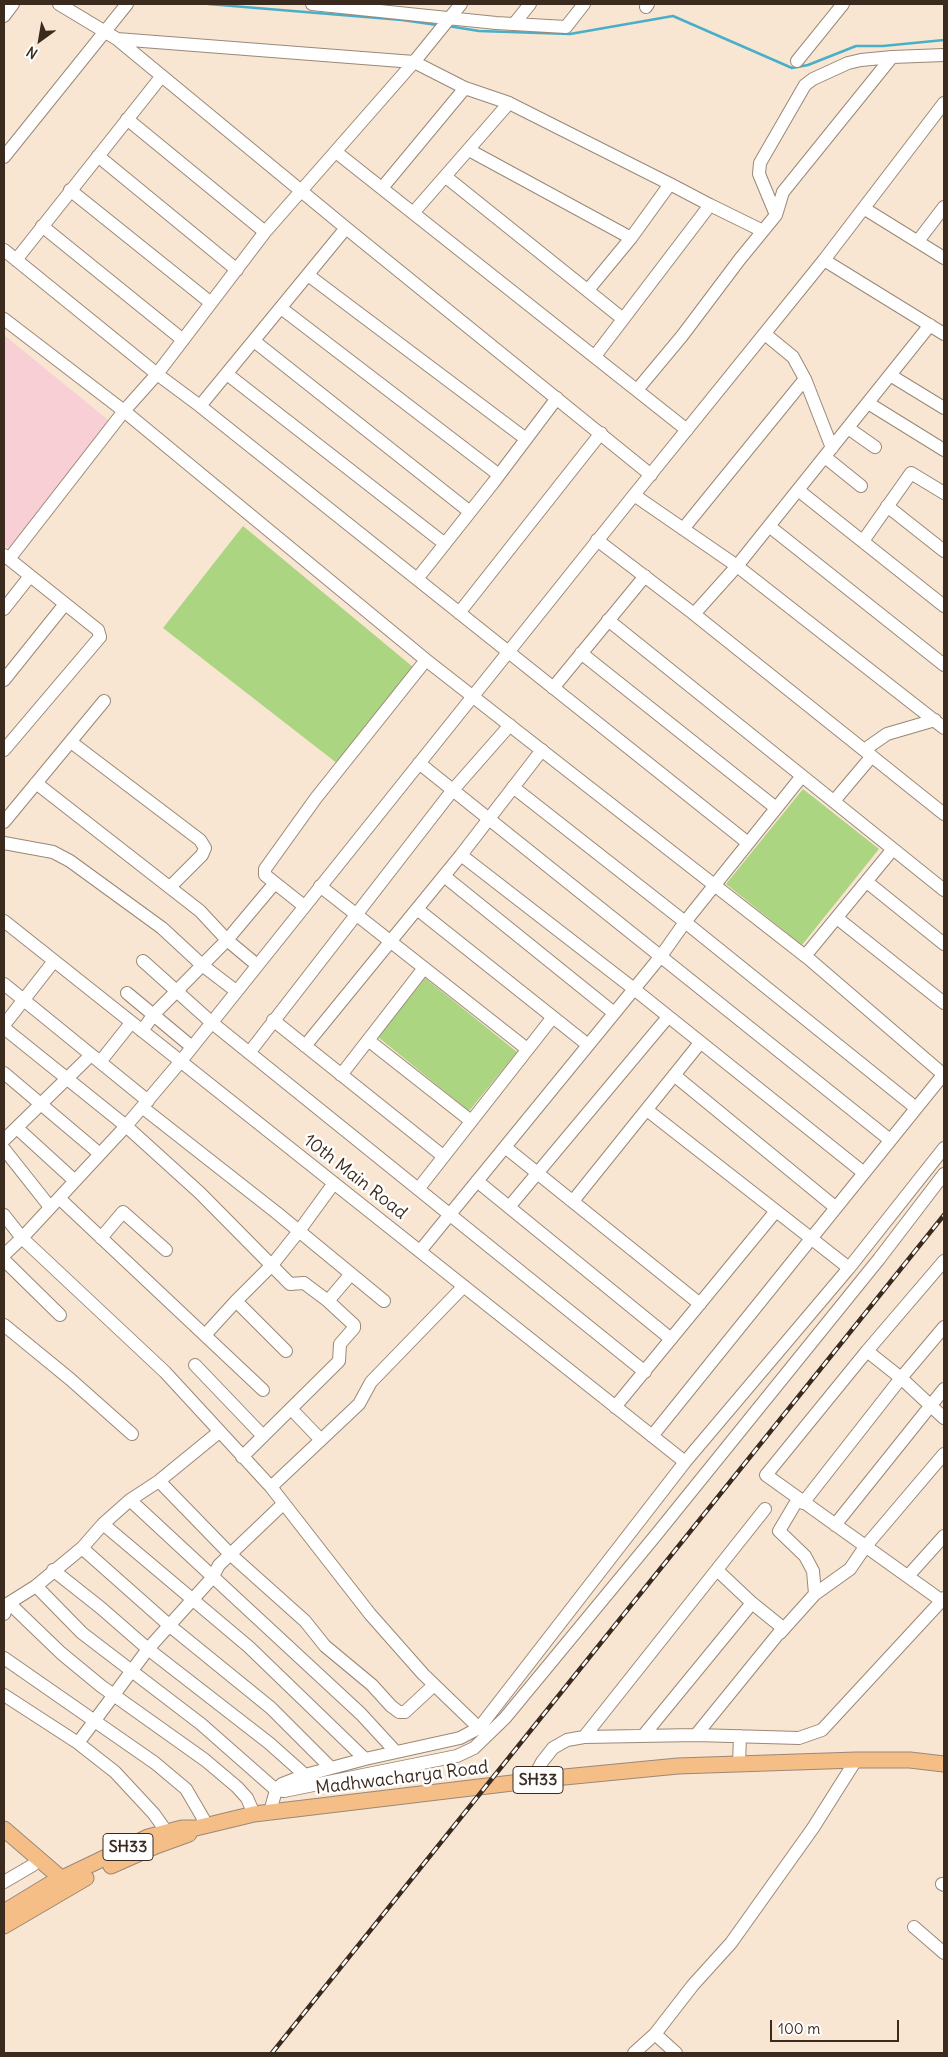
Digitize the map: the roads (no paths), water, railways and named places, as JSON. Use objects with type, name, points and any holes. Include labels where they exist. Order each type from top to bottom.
[{"type":"main road","name":"Madhwacharya Road","points":[[4,1926],[61,1886],[148,1837],[166,1831],[202,1827],[254,1814],[532,1781],[678,1766],[856,1760],[910,1760],[944,1764]]},
{"type":"main road","name":"Madhwacharya Road","points":[[883,1761],[908,1769],[944,1774]]},
{"type":"main road","name":"Madhwacharya Road","points":[[4,1912],[156,1846],[189,1835],[202,1827]]},
{"type":"main road","points":[[4,1829],[61,1886]]},
{"type":"main road","points":[[4,1842],[61,1886]]},
{"type":"street","points":[[4,16],[13,4]]},
{"type":"street","points":[[59,4],[117,39],[160,77],[651,475]]},
{"type":"street","points":[[4,157],[127,4]]},
{"type":"street","points":[[312,4],[402,8],[445,23],[566,27],[584,4]]},
{"type":"street","points":[[4,750],[100,637],[98,630],[6,557],[124,411],[157,374],[265,232],[414,62],[461,4]]},
{"type":"street","points":[[514,24],[530,4]]},
{"type":"street","points":[[798,61],[843,4]]},
{"type":"street","points":[[117,39],[414,62],[466,88],[509,103],[763,231]]},
{"type":"street","points":[[776,215],[759,174],[760,163],[805,85],[813,79],[848,63],[861,60],[944,54]]},
{"type":"street","points":[[637,390],[776,215],[783,192],[892,57]]},
{"type":"street","points":[[16,260],[160,77]]},
{"type":"street","points":[[382,188],[466,88]]},
{"type":"street","points":[[414,213],[509,103]]},
{"type":"street","points":[[4,1255],[126,1126],[181,1061],[865,209],[919,134],[944,103]]},
{"type":"street","points":[[127,119],[265,232]]},
{"type":"street","points":[[469,150],[632,238]]},
{"type":"street","points":[[336,152],[687,430]]},
{"type":"street","points":[[98,156],[237,270]]},
{"type":"street","points":[[446,177],[623,319]]},
{"type":"street","points":[[588,290],[632,238],[670,184]]},
{"type":"street","points":[[70,190],[211,303]]},
{"type":"street","points":[[594,356],[710,205]]},
{"type":"street","points":[[918,241],[944,207]]},
{"type":"street","points":[[865,209],[944,258]]},
{"type":"street","points":[[42,226],[183,340]]},
{"type":"street","points":[[200,406],[346,228]]},
{"type":"street","points":[[4,250],[748,844]]},
{"type":"street","points":[[824,260],[944,334]]},
{"type":"street","points":[[308,275],[526,439]]},
{"type":"street","points":[[281,308],[499,475]]},
{"type":"street","points":[[4,318],[124,411],[426,660],[805,956],[944,1075],[835,1207],[652,1436]]},
{"type":"street","points":[[694,614],[737,566],[930,326]]},
{"type":"street","points":[[765,334],[793,357],[805,379],[828,452],[861,486]]},
{"type":"street","points":[[254,341],[470,512]]},
{"type":"street","points":[[227,374],[445,544]]},
{"type":"street","points":[[890,375],[944,408]]},
{"type":"street","points":[[683,529],[805,379]]},
{"type":"street","points":[[417,579],[557,398]]},
{"type":"street","points":[[868,403],[944,450]]},
{"type":"street","points":[[848,428],[874,447]]},
{"type":"street","points":[[459,613],[601,433]]},
{"type":"street","points":[[863,541],[911,473],[944,493]]},
{"type":"street","points":[[798,490],[944,606]]},
{"type":"street","points":[[634,495],[737,566],[941,723]]},
{"type":"street","points":[[887,506],[944,551]]},
{"type":"street","points":[[769,526],[944,665]]},
{"type":"street","points":[[598,540],[694,614],[944,814]]},
{"type":"street","points":[[4,609],[30,576]]},
{"type":"street","points":[[553,688],[645,576]]},
{"type":"street","points":[[4,680],[65,604]]},
{"type":"street","points":[[608,620],[944,890]]},
{"type":"street","points":[[581,654],[776,808]]},
{"type":"street","points":[[304,906],[274,884],[265,875],[265,869],[316,798],[426,660]]},
{"type":"street","points":[[4,822],[104,701]]},
{"type":"street","points":[[834,801],[868,753],[887,734],[941,723]]},
{"type":"street","points":[[249,1052],[452,791],[510,725]]},
{"type":"street","points":[[70,742],[200,840],[205,848],[202,855],[170,887]]},
{"type":"street","points":[[306,1046],[461,855],[542,750]]},
{"type":"street","points":[[419,763],[890,1140]]},
{"type":"street","points":[[420,1251],[661,956],[685,922],[802,776]]},
{"type":"street","points":[[36,783],[200,911],[227,940],[257,965]]},
{"type":"street","points":[[513,787],[685,922],[916,1108]]},
{"type":"street","points":[[4,842],[53,852],[65,858],[162,928],[202,965],[236,991]]},
{"type":"street","points":[[805,956],[893,849]]},
{"type":"street","points":[[461,855],[634,989],[864,1172]]},
{"type":"street","points":[[444,876],[614,1013]]},
{"type":"street","points":[[867,882],[944,944]]},
{"type":"street","points":[[142,1031],[154,1014],[227,940],[274,884]]},
{"type":"street","points":[[320,886],[527,1049]]},
{"type":"street","points":[[417,909],[588,1045]]},
{"type":"street","points":[[837,918],[944,1003]]},
{"type":"street","name":"10th Main Road","points":[[4,921],[685,1462]]},
{"type":"street","points":[[54,961],[4,1026],[126,1126],[200,1194],[292,1285],[304,1283],[328,1301],[355,1326],[340,1343],[339,1361],[242,1457]]},
{"type":"street","points":[[143,961],[178,990],[211,1022],[645,1372]]},
{"type":"street","points":[[341,1075],[424,968]]},
{"type":"street","points":[[4,984],[96,1058],[145,1104],[384,1301]]},
{"type":"street","points":[[127,993],[192,1047]]},
{"type":"street","points":[[418,1188],[553,1016]]},
{"type":"street","points":[[509,1207],[668,1016]]},
{"type":"street","points":[[273,1020],[443,1156]]},
{"type":"street","points":[[4,1140],[68,1079],[96,1058],[131,1023]]},
{"type":"street","points":[[368,1040],[471,1121]]},
{"type":"street","points":[[573,1202],[700,1043]]},
{"type":"street","points":[[4,1072],[100,1154]]},
{"type":"street","points":[[674,1075],[835,1207]]},
{"type":"street","points":[[646,1110],[812,1237],[849,1268]]},
{"type":"street","points":[[17,1128],[75,1181]]},
{"type":"street","points":[[505,1146],[700,1304]]},
{"type":"street","points":[[4,1148],[54,1203],[101,1238],[263,1390]]},
{"type":"street","points":[[270,1812],[276,1790],[282,1784],[305,1775],[365,1759],[460,1738],[479,1728],[685,1462],[849,1268],[944,1148]]},
{"type":"street","points":[[36,1586],[82,1633],[201,1724],[276,1790],[284,1791],[458,1756],[474,1748],[490,1733],[656,1535],[873,1267],[944,1174]]},
{"type":"street","points":[[477,1181],[671,1339]]},
{"type":"street","points":[[205,1335],[272,1265],[334,1183]]},
{"type":"street","points":[[615,1407],[776,1211]]},
{"type":"street","points":[[101,1238],[123,1212],[166,1250]]},
{"type":"street","points":[[4,1215],[22,1238],[165,1372],[271,1487],[370,1614],[434,1685],[479,1728]]},
{"type":"street","points":[[4,1260],[60,1315]]},
{"type":"street","points":[[532,1781],[542,1762],[553,1748],[567,1740],[584,1736],[696,1735],[799,1738],[822,1730],[943,1600],[766,1476],[867,1351],[943,1266]]},
{"type":"street","points":[[328,1301],[351,1274]]},
{"type":"street","points":[[271,1487],[359,1404],[371,1382],[464,1286]]},
{"type":"street","points":[[236,1301],[286,1351]]},
{"type":"street","points":[[4,1325],[70,1379],[132,1434]]},
{"type":"street","points":[[815,1594],[813,1571],[805,1556],[779,1531],[801,1501],[944,1327]]},
{"type":"street","points":[[867,1351],[901,1378],[944,1418]]},
{"type":"street","points":[[195,1365],[263,1436]]},
{"type":"street","points":[[835,1526],[944,1389]]},
{"type":"street","points":[[296,1414],[321,1440]]},
{"type":"street","points":[[219,1432],[159,1481],[130,1500],[103,1524],[82,1548],[6,1609],[113,1695],[205,1760],[247,1798],[254,1814]]},
{"type":"street","points":[[696,1735],[780,1632],[815,1594],[850,1569],[865,1547],[944,1454]]},
{"type":"street","points":[[159,1481],[230,1554],[305,1621],[325,1646],[372,1685],[399,1712],[405,1712],[434,1685]]},
{"type":"street","points":[[130,1500],[361,1714],[396,1752]]},
{"type":"street","points":[[78,1743],[148,1649],[212,1578],[220,1565],[283,1504]]},
{"type":"street","points":[[584,1736],[765,1509]]},
{"type":"street","points":[[103,1524],[249,1647],[365,1759]]},
{"type":"street","points":[[908,1576],[944,1536]]},
{"type":"street","points":[[82,1548],[170,1626],[271,1708],[332,1768]]},
{"type":"street","points":[[53,1570],[148,1649],[269,1743],[305,1775]]},
{"type":"street","points":[[717,1570],[752,1603],[783,1628],[780,1632]]},
{"type":"street","points":[[643,1736],[752,1603]]},
{"type":"street","points":[[4,1658],[155,1762],[186,1790],[202,1827]]},
{"type":"street","points":[[4,1695],[78,1743],[115,1772],[154,1814],[166,1831]]},
{"type":"street","points":[[739,1764],[740,1736]]},
{"type":"street","points":[[634,2053],[655,2034],[693,1985],[731,1942],[813,1828],[856,1760]]},
{"type":"street","points":[[4,1882],[33,1865]]},
{"type":"street","points":[[914,1927],[944,1953]]},
{"type":"street","points":[[655,2034],[676,2053]]},
{"type":"waterway","points":[[208,4],[402,20],[437,25]]},
{"type":"waterway","points":[[448,26],[479,31],[570,34],[673,16],[792,68],[808,65],[856,46],[883,46],[944,40]]},
{"type":"railway","points":[[272,2053],[944,1215]]}]
